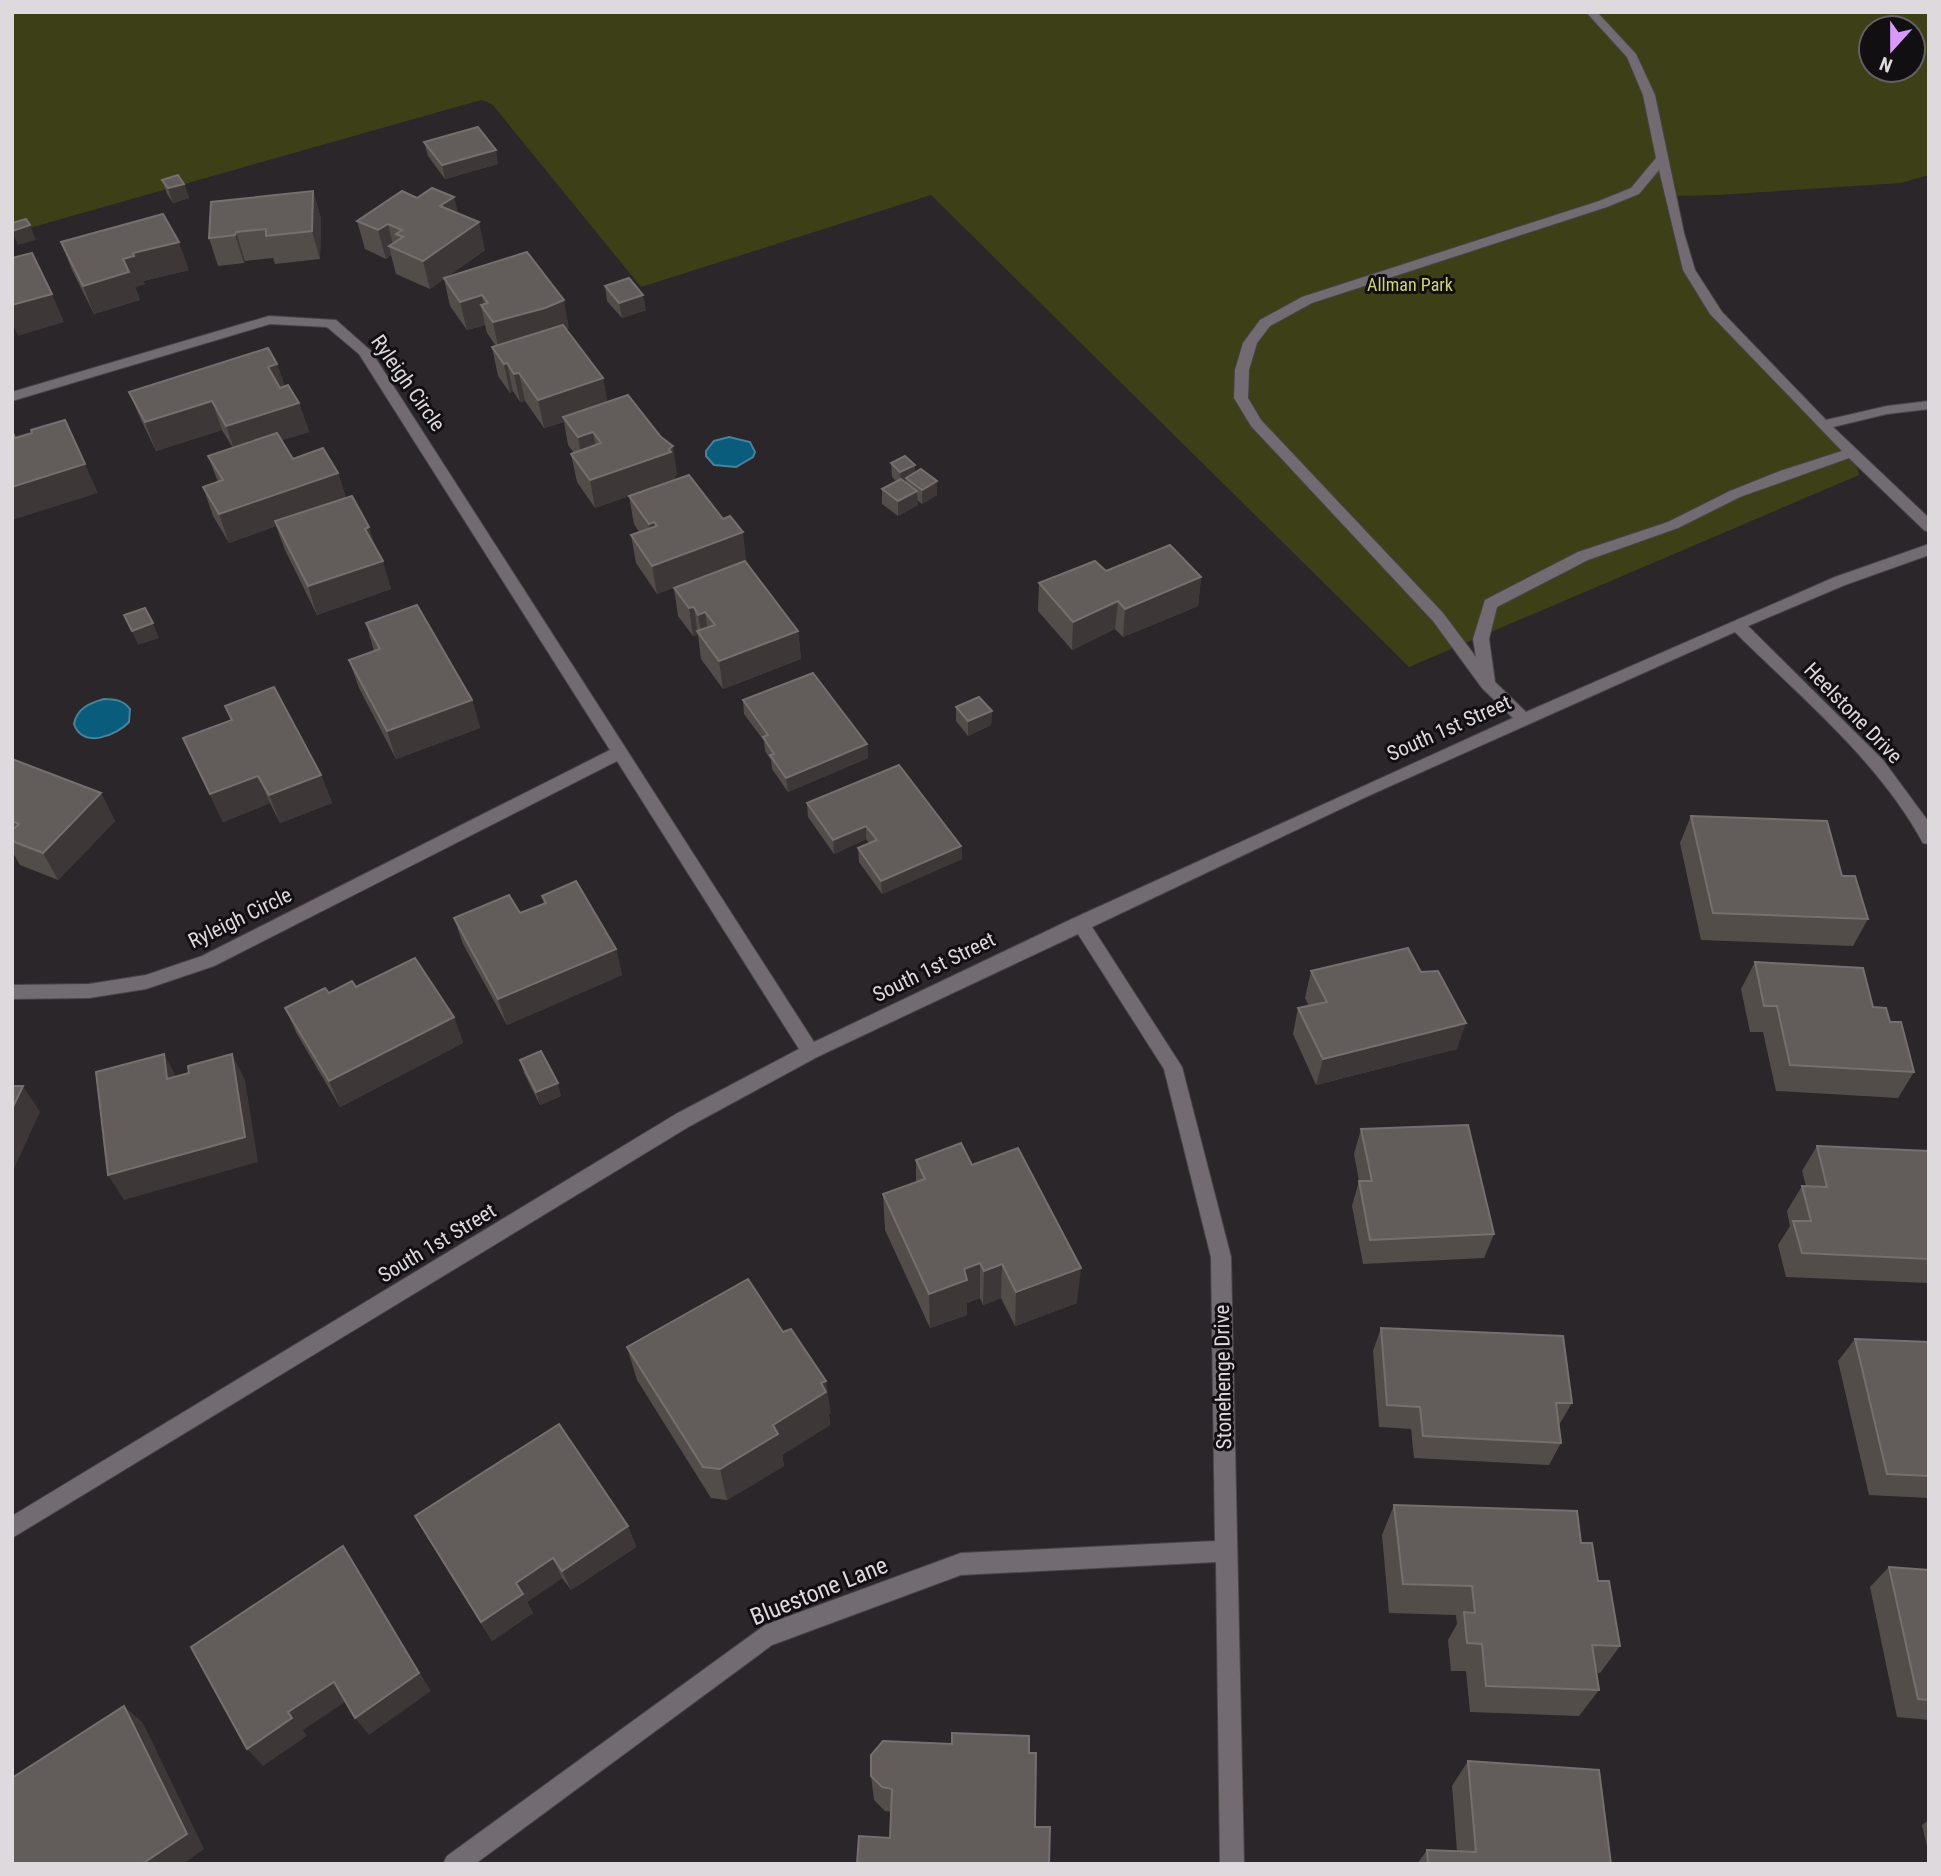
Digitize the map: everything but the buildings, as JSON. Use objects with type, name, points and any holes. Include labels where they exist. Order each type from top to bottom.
[{"type":"street","points":[[1591,12],[1632,56],[1649,95],[1661,160],[1689,270],[1717,314],[1824,425],[1929,527]]},
{"type":"street","points":[[1524,720],[1488,684],[1438,617],[1256,423],[1241,398],[1242,370],[1249,348],[1265,323],[1307,300],[1603,204],[1635,191],[1661,160]]},
{"type":"street","name":"Ryleigh Circle","points":[[12,397],[269,320],[331,323],[364,351],[811,1052]]},
{"type":"street","points":[[1824,425],[1887,410],[1929,405]]},
{"type":"street","points":[[1488,684],[1481,639],[1490,604],[1583,556],[1672,525],[1784,474],[1853,452]]},
{"type":"street","name":"South 1st Street","points":[[12,1528],[683,1120],[811,1052],[1080,923],[1524,720],[1840,581],[1929,549]]},
{"type":"street","name":"Heelstone Drive","points":[[1737,625],[1877,764],[1920,821],[1929,838]]},
{"type":"street","name":"Ryleigh Circle","points":[[12,992],[89,990],[146,982],[208,961],[620,751]]},
{"type":"street","name":"Stonehenge Drive","points":[[1080,923],[1173,1067],[1221,1257],[1232,1864]]},
{"type":"street","name":"Bluestone Lane","points":[[455,1864],[765,1636],[961,1564],[1227,1551]]},
{"type":"green space","name":"Allman Park","points":[[12,12],[1929,12],[1929,175],[1901,183],[1670,196],[1689,270],[1717,314],[1853,452],[1859,475],[1409,667],[931,195],[641,287],[492,104],[481,100],[12,233]]},
{"type":"water","points":[[729,437],[750,442],[755,452],[753,457],[736,467],[714,465],[706,456],[706,451],[714,441]]},
{"type":"water","points":[[104,699],[125,704],[130,709],[129,722],[116,732],[100,738],[92,738],[78,732],[74,724],[78,714],[85,707]]}]
